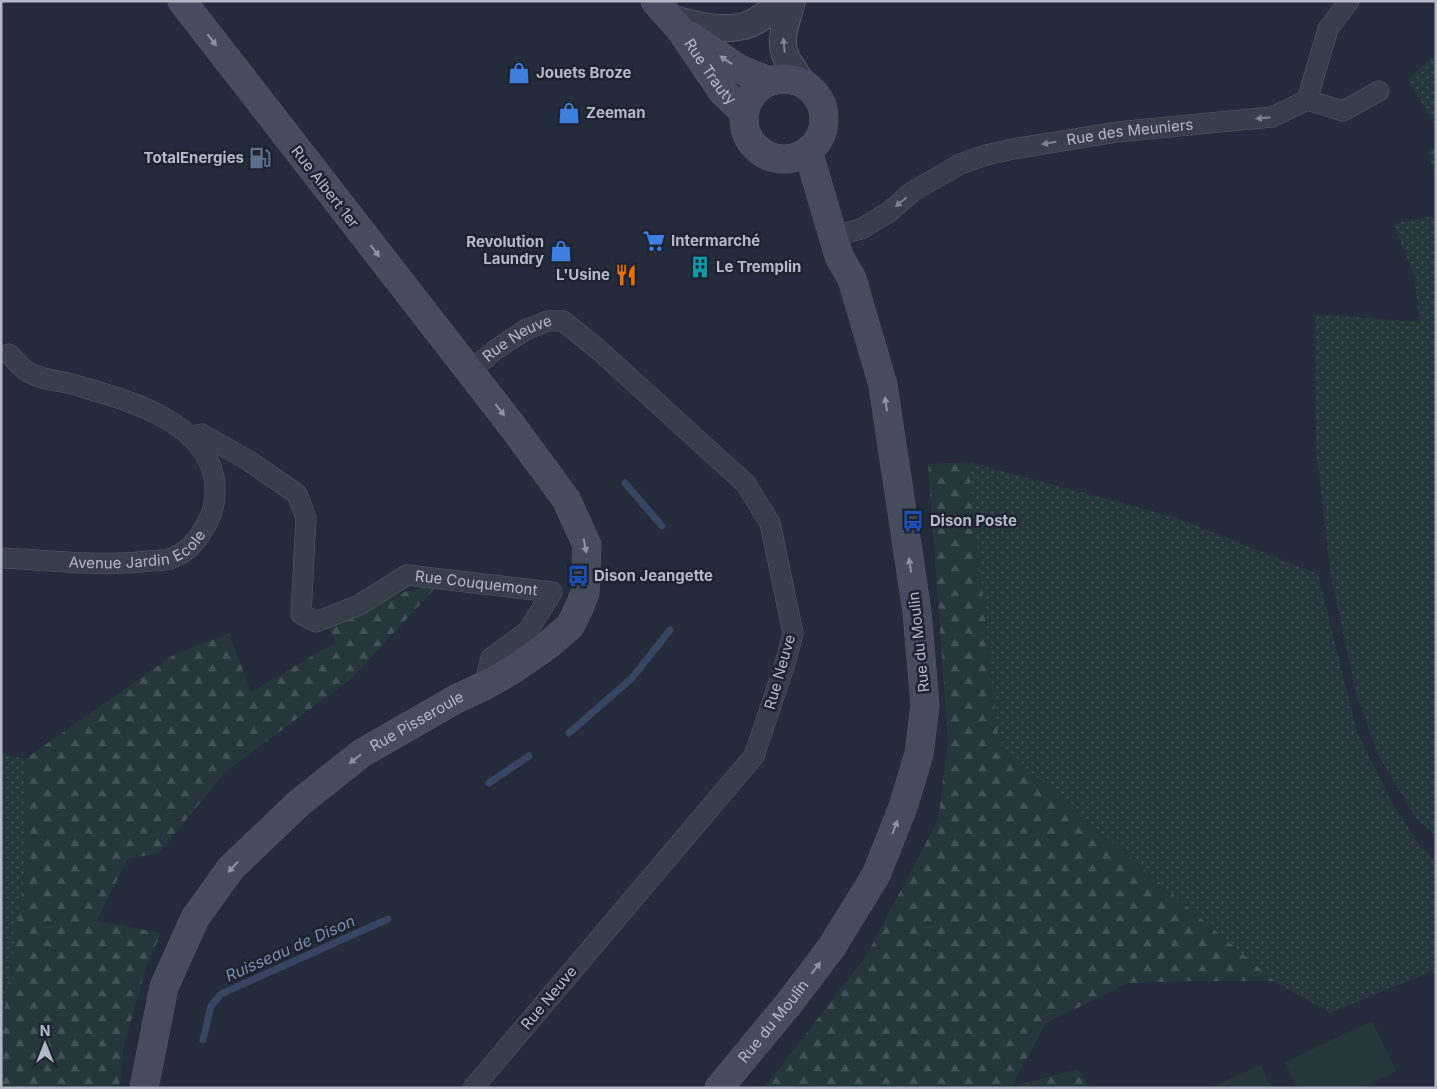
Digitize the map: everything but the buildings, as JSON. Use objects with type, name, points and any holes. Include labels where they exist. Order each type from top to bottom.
[{"type":"main road","name":"Rue Albert 1er","points":[[182,1],[470,371]]},
{"type":"main road","name":"Rue Trauty","points":[[669,16],[740,69],[770,81]]},
{"type":"main road","name":"Rue Trauty","points":[[669,16],[722,91],[744,112]]},
{"type":"main road","points":[[781,79],[793,80],[804,84],[819,100],[824,122],[822,133],[808,151],[796,158],[782,160],[768,157],[757,150],[748,139],[744,126],[744,112],[748,98],[758,88],[770,81],[781,79]]},
{"type":"main road","name":"Rue du Moulin","points":[[719,1088],[832,948],[876,875],[903,807],[919,754],[924,705],[917,612],[884,385],[852,279],[839,256],[808,151]]},
{"type":"main road","name":"Rue Pisseroule","points":[[144,1088],[164,987],[195,918],[231,868],[299,803],[362,753],[456,699],[514,669],[542,650],[570,626],[579,608],[585,593],[587,545],[566,499],[470,371]]},
{"type":"street","points":[[669,16],[690,24],[718,28],[744,26],[768,13],[784,1]]},
{"type":"street","points":[[792,1],[783,46],[786,56],[804,84]]},
{"type":"street","points":[[1349,1],[1328,29],[1307,100],[1343,111],[1379,92]]},
{"type":"street","name":"Rue des Meuniers","points":[[833,236],[861,229],[889,212],[912,192],[960,164],[986,155],[1117,132],[1272,117],[1307,100]]},
{"type":"street","name":"Rue Neuve","points":[[470,371],[495,350],[525,330],[548,321],[563,321],[578,333],[746,484],[770,523],[793,633],[785,664],[754,756],[473,1088]]},
{"type":"street","name":"Avenue Jardin Ecole","points":[[1,558],[138,563],[171,559],[194,544],[207,524],[214,504],[216,486],[211,464],[191,436],[179,426],[156,413],[72,384],[30,374],[9,354]]},
{"type":"street","name":"Rue Couquemont","points":[[191,436],[202,434],[249,461],[297,494],[306,518],[301,614],[316,622],[359,605],[407,575],[552,592],[528,631],[491,658],[484,686]]},
{"type":"green space","points":[[1436,54],[1436,128],[1408,79]]},
{"type":"green space","points":[[1436,146],[1436,182],[1428,151]]},
{"type":"green space","points":[[1436,215],[1436,836],[1416,818],[1378,755],[1356,693],[1331,576],[1316,449],[1314,314],[1419,322],[1415,277],[1393,224]]},
{"type":"green space","points":[[968,462],[1174,517],[1318,574],[1357,732],[1392,803],[1418,843],[1436,862],[1436,982],[1432,971],[1330,1013],[1274,981],[999,745]]},
{"type":"green space","points":[[968,462],[999,745],[1274,981],[1129,983],[1046,1023],[1011,1087],[1078,1069],[1090,1088],[764,1088],[866,956],[938,820],[948,741],[928,464]]},
{"type":"green space","points":[[438,585],[351,679],[225,772],[159,853],[127,859],[97,921],[161,933],[146,968],[124,1045],[119,1088],[1,1088],[1,1034],[25,870],[25,759],[172,656],[229,633],[251,692],[336,642],[329,630],[348,618],[404,592]]},
{"type":"green space","points":[[1,753],[25,759],[25,870],[1,1034]]},
{"type":"green space","points":[[1372,1021],[1396,1071],[1360,1088],[1297,1088],[1285,1062]]},
{"type":"green space","points":[[1261,1065],[1271,1088],[1210,1088]]},
{"type":"waterway","name":"Ruisseau de Dison","points":[[625,483],[662,526]]},
{"type":"waterway","name":"Ruisseau de Dison","points":[[569,733],[632,678],[670,630]]},
{"type":"waterway","name":"Ruisseau de Dison","points":[[489,783],[529,756]]},
{"type":"waterway","name":"Ruisseau de Dison","points":[[203,1040],[211,1006],[221,994],[388,919]]},
{"type":"place","name":"Jouets Broze","points":[[519,73]]},
{"type":"place","name":"Zeeman","points":[[569,113]]},
{"type":"place","name":"TotalEnergies","points":[[260,158]]},
{"type":"place","name":"Intermarché","points":[[654,241]]},
{"type":"place","name":"Revolution Laundry","points":[[561,251]]},
{"type":"place","name":"Le Tremplin","points":[[700,267]]},
{"type":"place","name":"L'Usine","points":[[626,275]]},
{"type":"place","name":"Dison Poste","points":[[913,521]]},
{"type":"place","name":"Dison Jeangette","points":[[578,576]]}]
